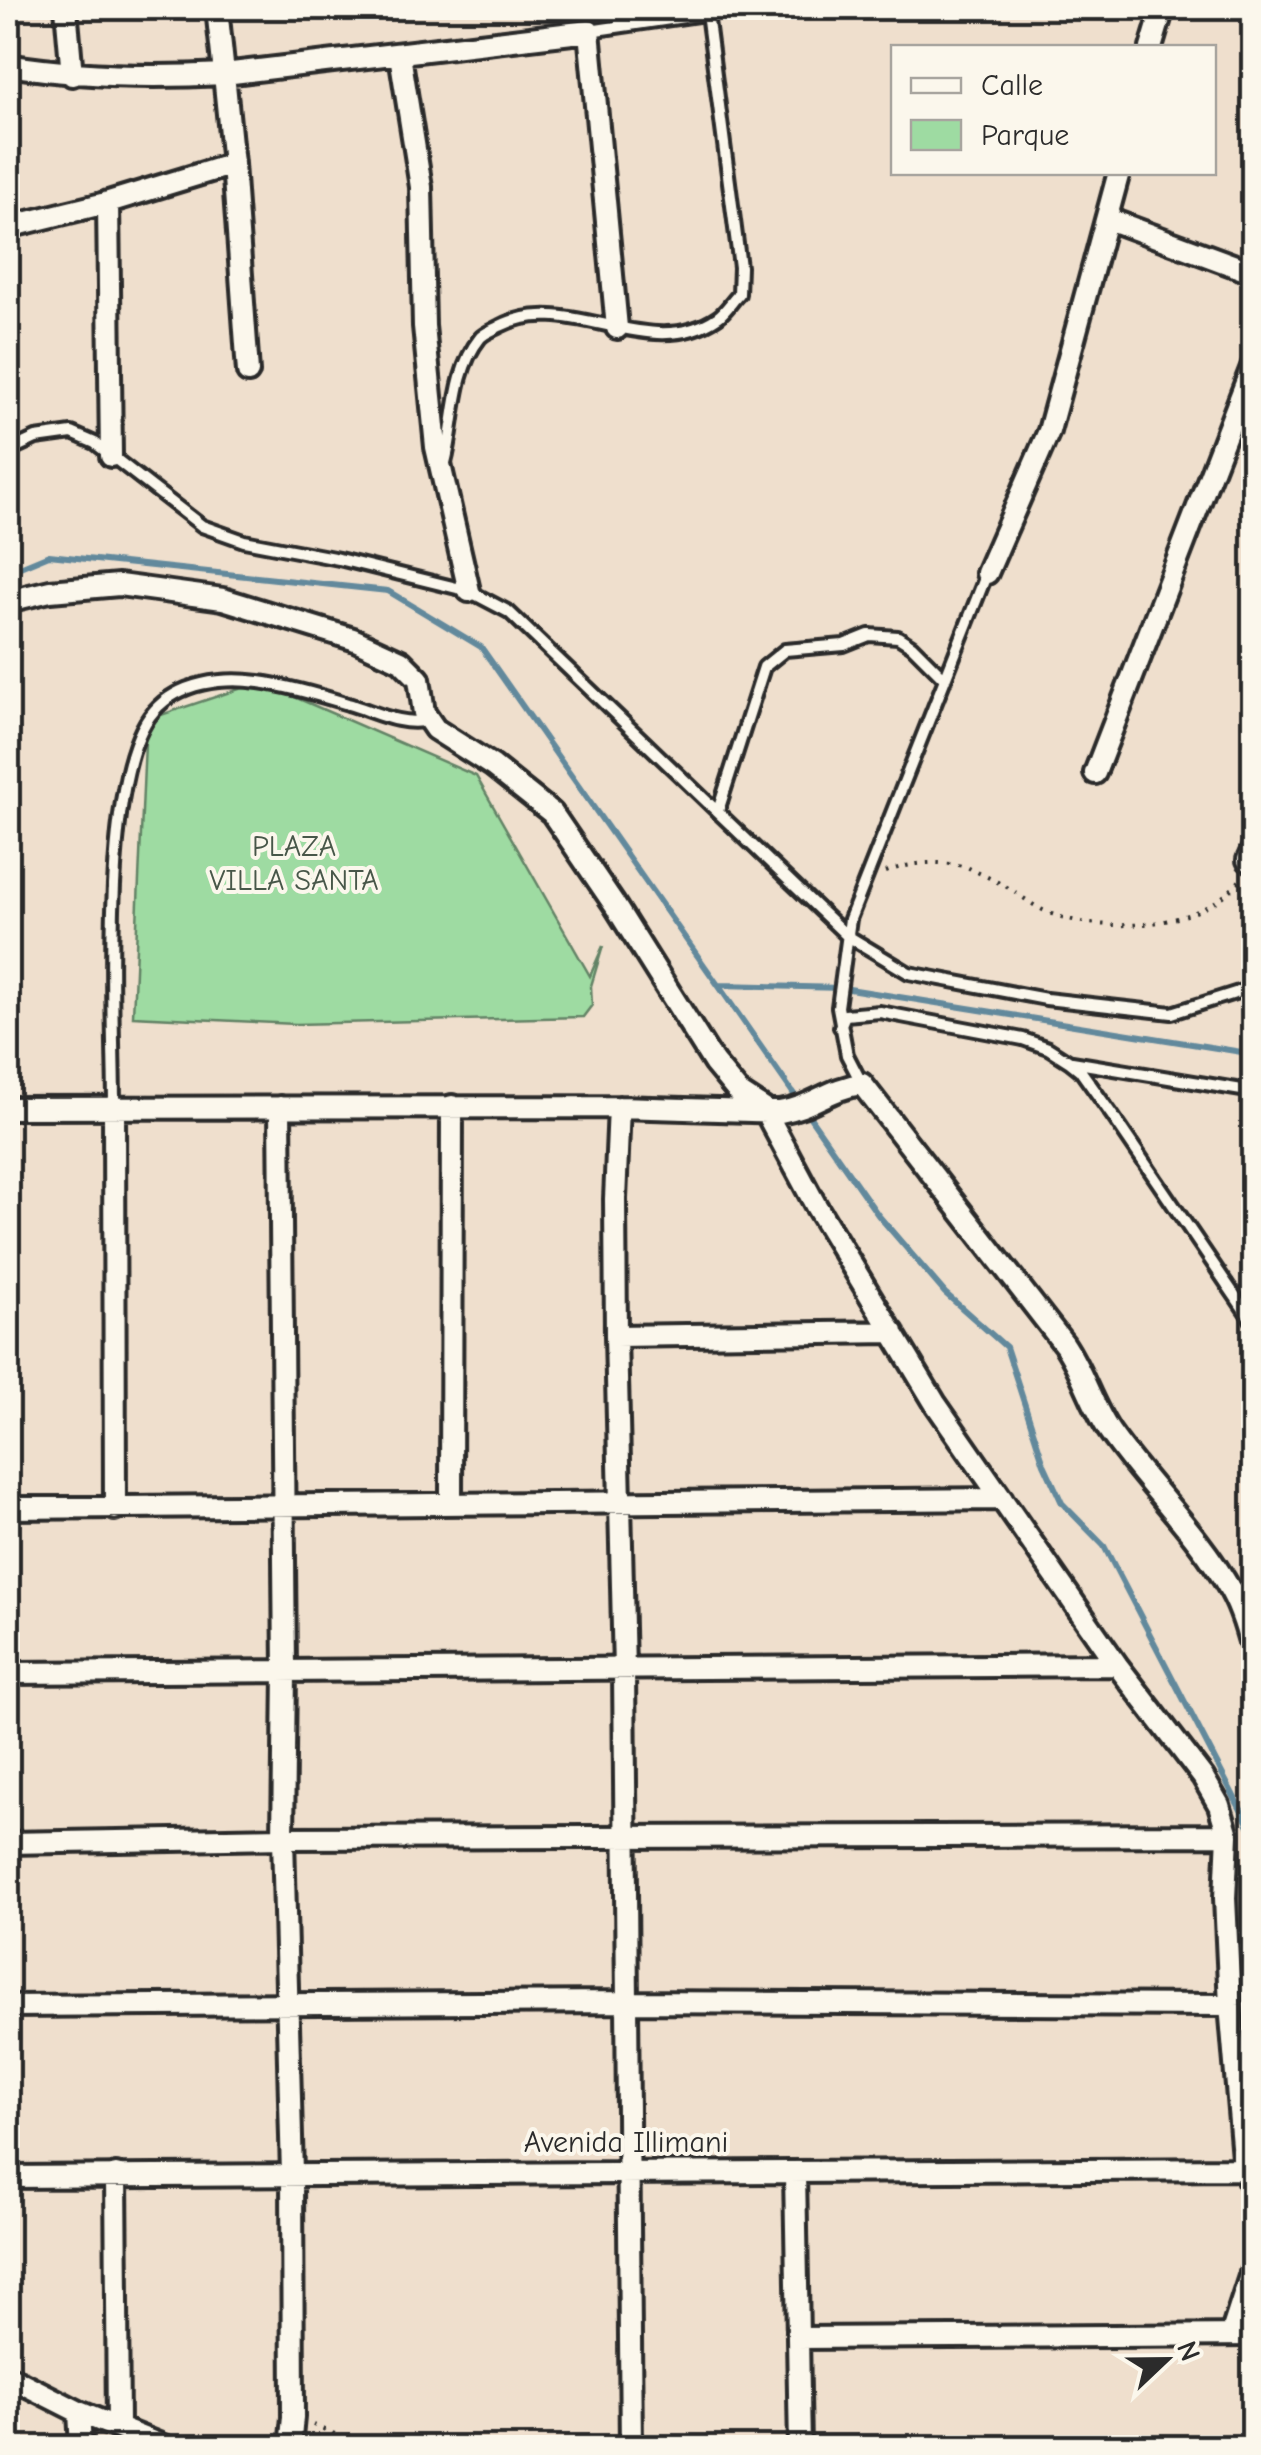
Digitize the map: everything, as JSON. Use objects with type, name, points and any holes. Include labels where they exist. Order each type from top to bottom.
[{"type":"street","points":[[66,8],[72,75]]},
{"type":"street","points":[[217,8],[248,372]]},
{"type":"street","points":[[1152,45],[1163,8]]},
{"type":"street","points":[[8,66],[72,75],[141,78],[224,74],[589,31],[618,328]]},
{"type":"street","points":[[400,55],[422,187],[424,326],[436,447],[468,591]]},
{"type":"street","points":[[8,227],[233,164]]},
{"type":"street","points":[[987,573],[1049,431],[1118,175]]},
{"type":"street","points":[[108,202],[111,456]]},
{"type":"street","points":[[1108,219],[1254,274]]},
{"type":"street","points":[[1095,773],[1254,362]]},
{"type":"street","points":[[8,600],[50,591],[119,586],[223,600],[353,639],[401,661],[419,679],[424,713],[435,728],[493,766],[552,814],[714,1063],[738,1092],[764,1109],[816,1206],[935,1402],[1117,1665],[1220,1805],[1228,1835],[1225,1898],[1230,2005],[1244,2169],[1254,2195]]},
{"type":"street","points":[[8,1108],[452,1106],[780,1112],[804,1108],[846,1086],[862,1084],[1064,1344],[1080,1368],[1110,1432],[1194,1537],[1231,1591],[1254,1656]]},
{"type":"street","points":[[114,1106],[115,1509]]},
{"type":"street","points":[[452,1106],[452,1503]]},
{"type":"street","points":[[280,1107],[283,1838],[292,2174],[290,2448]]},
{"type":"street","points":[[619,1107],[616,1336],[624,1670],[630,2448]]},
{"type":"street","points":[[616,1336],[893,1332]]},
{"type":"street","points":[[8,1508],[1002,1499]]},
{"type":"street","points":[[8,1673],[1117,1665]]},
{"type":"street","points":[[8,1843],[283,1838],[1228,1835]]},
{"type":"street","points":[[8,2006],[625,2002],[1230,2005]]},
{"type":"street","name":"Avenida Illimani","points":[[8,2177],[1244,2169]]},
{"type":"street","points":[[795,2173],[800,2448]]},
{"type":"street","points":[[116,2176],[118,2427]]},
{"type":"street","points":[[1231,2335],[1254,2264]]},
{"type":"street","points":[[798,2338],[1254,2335]]},
{"type":"street","points":[[8,2376],[80,2412],[168,2448]]},
{"type":"street","points":[[80,2412],[82,2448]]},
{"type":"lane","points":[[589,31],[653,8]]},
{"type":"lane","points":[[589,31],[745,8]]},
{"type":"lane","points":[[442,473],[452,436],[459,378],[481,336],[510,321],[544,315],[653,335],[689,330],[718,317],[739,294],[740,267],[707,13]]},
{"type":"lane","points":[[8,450],[36,438],[72,433],[95,443],[202,526],[244,541],[339,559],[468,591],[509,612],[846,935],[909,973],[1046,1000],[1172,1013],[1254,987]]},
{"type":"lane","points":[[862,1084],[851,1069],[840,1027],[838,1008],[846,935],[987,573]]},
{"type":"lane","points":[[718,811],[764,667],[785,650],[844,645],[869,635],[898,637],[944,677]]},
{"type":"lane","points":[[114,1106],[120,808],[140,731],[154,710],[188,687],[243,680],[312,694],[406,722],[429,720]]},
{"type":"lane","points":[[840,1027],[845,1015],[880,1012],[1023,1039],[1070,1062],[1112,1115],[1254,1324]]},
{"type":"lane","points":[[1070,1062],[1254,1092]]},
{"type":"path","points":[[864,882],[904,865],[952,863],[967,867],[1056,916],[1121,927],[1158,922],[1206,905],[1236,885],[1251,853]]},
{"type":"path","points":[[293,2417],[369,2448]]},
{"type":"green space","name":"PLAZA VILLA SANTA","points":[[260,682],[476,776],[590,976],[603,946],[591,986],[592,1005],[583,1017],[296,1024],[133,1016],[146,720]]},
{"type":"waterway","points":[[8,572],[49,555],[388,591],[481,647],[718,985],[843,988],[1254,1054]]},
{"type":"waterway","points":[[718,985],[878,1215],[945,1293],[1006,1347],[1044,1464],[1062,1503],[1104,1546],[1254,1835]]}]
